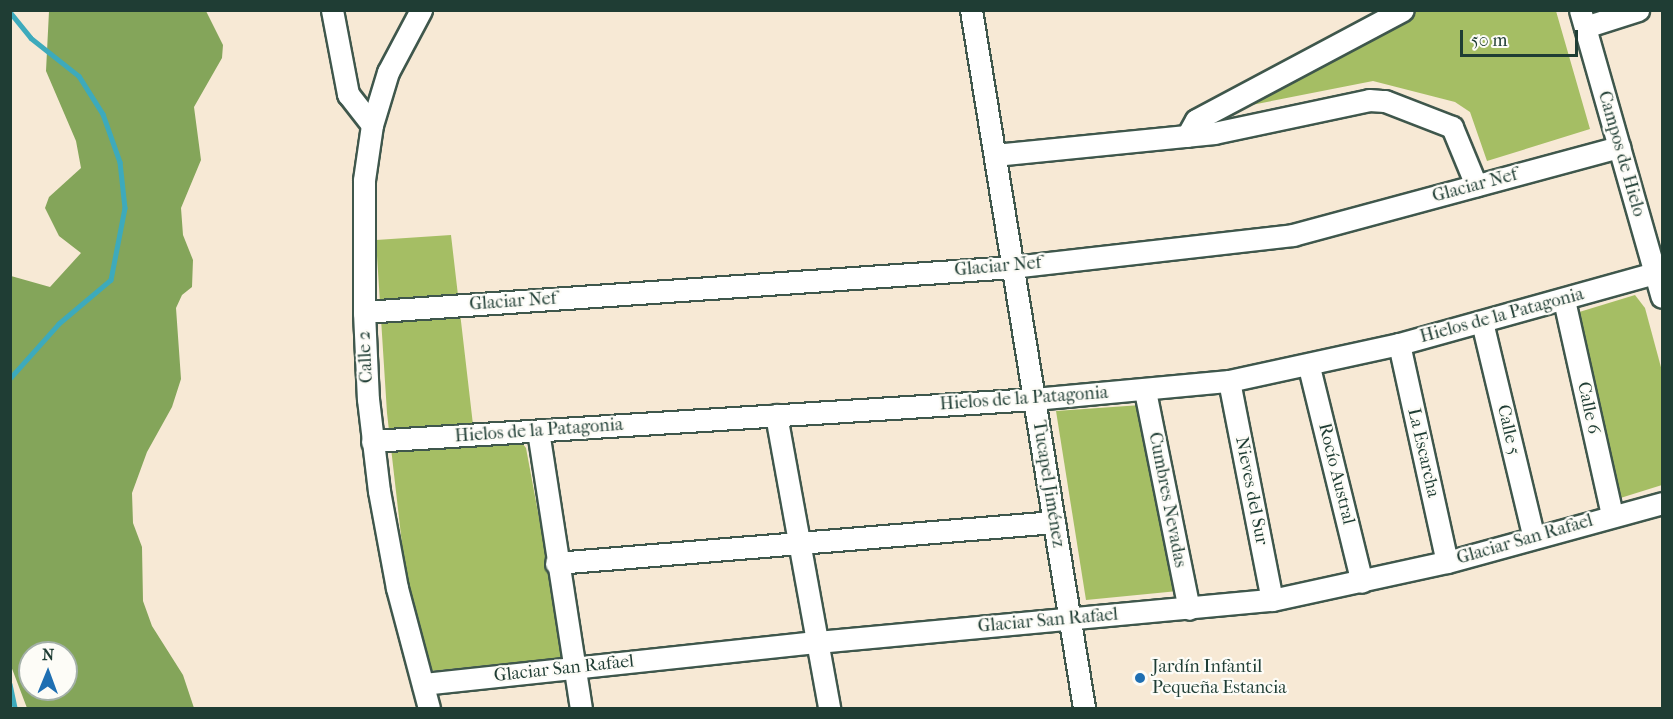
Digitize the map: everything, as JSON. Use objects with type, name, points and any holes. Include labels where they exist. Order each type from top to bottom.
[{"type":"street","points":[[332,10],[348,94],[372,125]]},
{"type":"street","name":"Calle 2","points":[[421,10],[388,72],[372,125],[364,180],[364,312],[372,441],[393,569],[429,708]]},
{"type":"street","name":"Tucapel Jiménez","points":[[971,10],[1084,708]]},
{"type":"street","points":[[1187,136],[1196,120],[1403,10]]},
{"type":"street","points":[[1583,19],[1638,10]]},
{"type":"street","name":"Campos de Hielo","points":[[1583,19],[1619,147],[1659,272],[1662,297]]},
{"type":"street","points":[[994,155],[1187,136],[1274,123],[1369,100],[1385,101],[1452,127],[1476,186]]},
{"type":"street","name":"Glaciar Nef","points":[[364,312],[1013,267],[1293,235],[1619,147]]},
{"type":"street","name":"Hielos de la Patagonia","points":[[372,441],[1145,392],[1229,381],[1309,367],[1564,300],[1659,272]]},
{"type":"street","name":"Calle 6","points":[[1564,300],[1612,515]]},
{"type":"street","name":"Calle 5","points":[[1482,322],[1534,538]]},
{"type":"street","name":"La Escarcha","points":[[1399,344],[1447,562]]},
{"type":"street","name":"Rocío Austral","points":[[1309,367],[1362,582]]},
{"type":"street","name":"Nieves del Sur","points":[[1229,381],[1272,600]]},
{"type":"street","name":"Cumbres Nevadas","points":[[1145,392],[1189,609]]},
{"type":"street","points":[[776,415],[829,708]]},
{"type":"street","points":[[538,431],[556,563],[581,708]]},
{"type":"street","name":"Glaciar San Rafael","points":[[423,684],[817,642],[1272,600],[1447,562],[1662,503]]},
{"type":"street","points":[[556,563],[1054,522]]},
{"type":"green space","points":[[49,11],[206,11],[223,45],[222,58],[194,107],[201,160],[181,208],[183,235],[193,260],[192,287],[182,295],[176,308],[181,379],[172,407],[147,452],[132,493],[133,523],[142,547],[143,601],[152,626],[183,675],[194,708],[27,708],[24,701],[78,701],[78,641],[18,641],[18,684],[11,666],[11,276],[50,287],[81,253],[59,236],[45,208],[49,197],[81,168],[76,141],[46,71]]},
{"type":"green space","points":[[1407,11],[1556,11],[1590,129],[1487,161],[1470,112],[1455,102],[1373,81],[1226,110]]},
{"type":"green space","points":[[451,235],[475,442],[518,438],[526,448],[565,657],[431,671],[406,579],[387,413],[376,240]]},
{"type":"green space","points":[[1635,295],[1645,308],[1662,371],[1662,485],[1614,500],[1576,313]]},
{"type":"green space","points":[[1141,405],[1178,591],[1086,600],[1056,411]]},
{"type":"waterway","points":[[10,12],[31,38],[79,76],[103,114],[120,162],[125,208],[111,280],[59,324],[10,379]]},
{"type":"waterway","points":[[10,684],[15,708]]},
{"type":"place","name":"Jardín Infantil Pequeña Estancia","points":[[1140,678]]}]
